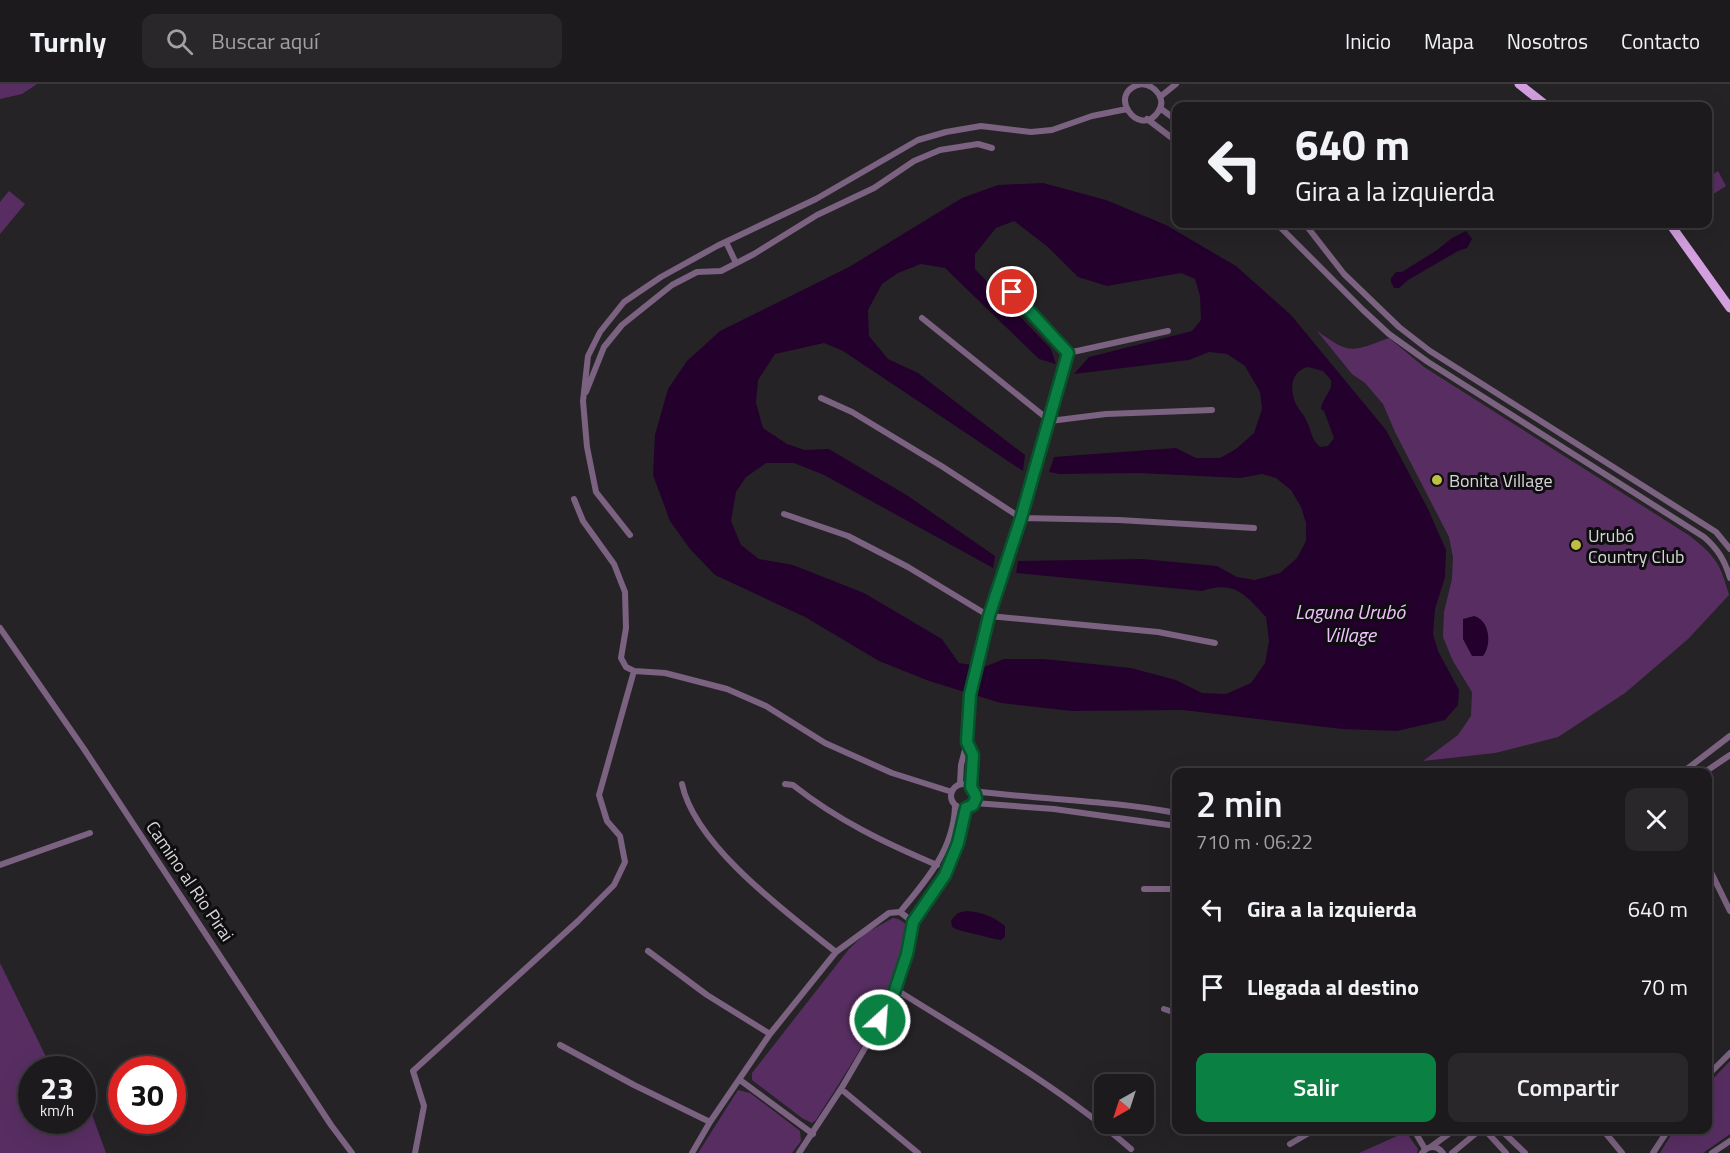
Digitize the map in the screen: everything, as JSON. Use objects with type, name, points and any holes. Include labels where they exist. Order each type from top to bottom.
[{"type":"main road","points":[[1519,84],[1542,102]]},
{"type":"main road","points":[[1673,228],[1730,308]]},
{"type":"street","points":[[1160,97],[1176,84]]},
{"type":"street","points":[[1137,85],[1155,86],[1160,97],[1160,108],[1147,119],[1135,118],[1127,109],[1125,98],[1128,92],[1137,85]]},
{"type":"street","points":[[1160,108],[1172,117]]},
{"type":"street","points":[[630,535],[596,492],[587,447],[583,401],[588,356],[600,332],[624,302],[661,277],[726,242],[816,199],[918,140],[981,126],[1031,132],[1052,130],[1092,116],[1127,109]]},
{"type":"street","points":[[1147,119],[1172,138]]},
{"type":"street","points":[[583,401],[604,347],[622,325],[672,285],[697,272],[721,271],[817,215],[874,188],[914,161],[940,150],[978,144],[992,148]]},
{"type":"street","points":[[1281,228],[1389,334],[1471,391],[1704,537],[1717,548],[1726,564],[1730,578]]},
{"type":"street","points":[[1308,228],[1344,274],[1399,327],[1430,351],[1716,532],[1730,549]]},
{"type":"street","points":[[726,242],[736,263]]},
{"type":"street","points":[[998,277],[1068,353]]},
{"type":"street","points":[[922,318],[1050,421],[1106,414],[1212,410]]},
{"type":"street","points":[[1068,353],[1168,331]]},
{"type":"street","points":[[900,912],[937,865],[945,850],[954,821],[955,806],[951,799],[952,792],[960,784],[967,742],[970,695],[978,661],[989,616],[1021,518],[1068,353]]},
{"type":"street","points":[[1471,391],[1477,381]]},
{"type":"street","points":[[821,398],[852,412],[943,466],[1021,518],[1119,520],[1254,528]]},
{"type":"street","points":[[574,499],[583,521],[614,564],[625,591],[626,628],[621,658],[626,667],[634,671],[665,673],[727,689],[766,706],[825,743],[892,773],[952,792]]},
{"type":"street","points":[[784,514],[848,536],[908,567],[989,616],[1158,632],[1215,643]]},
{"type":"street","points":[[1717,548],[1725,542]]},
{"type":"street","name":"Camino al Rio Pirai","points":[[0,628],[84,749],[331,1125],[352,1153]]},
{"type":"street","points":[[415,1153],[424,1106],[413,1071],[578,921],[614,885],[625,862],[620,836],[607,821],[599,795],[634,671]]},
{"type":"street","points":[[1689,768],[1730,736]]},
{"type":"street","points":[[967,742],[973,755],[973,789],[976,798],[974,803]]},
{"type":"street","points":[[1712,768],[1730,755]]},
{"type":"street","points":[[1703,758],[1707,768]]},
{"type":"street","points":[[682,784],[685,800],[702,826],[742,873],[836,952]]},
{"type":"street","points":[[785,784],[793,785],[836,817],[937,865]]},
{"type":"street","points":[[960,784],[973,789],[1050,799],[1100,801],[1172,812]]},
{"type":"street","points":[[955,806],[966,808],[974,803],[1054,809],[1172,826]]},
{"type":"street","points":[[799,1153],[866,1048],[895,988],[907,954],[913,922],[945,875],[958,843],[966,808]]},
{"type":"street","points":[[0,865],[90,833]]},
{"type":"street","points":[[1712,874],[1730,911]]},
{"type":"street","points":[[1144,889],[1172,890]]},
{"type":"street","points":[[692,1153],[710,1122],[770,1034],[836,952],[889,913],[900,912],[913,922]]},
{"type":"street","points":[[648,951],[707,995],[770,1034]]},
{"type":"street","points":[[895,988],[1033,1076],[1131,1149]]},
{"type":"street","points":[[1164,1010],[1172,1012]]},
{"type":"street","points":[[560,1045],[710,1122]]},
{"type":"street","points":[[1712,1071],[1730,1053]]},
{"type":"street","points":[[740,1080],[813,1134]]},
{"type":"street","points":[[841,1089],[918,1153]]},
{"type":"street","points":[[1290,1144],[1307,1134]]},
{"type":"street","points":[[1416,1134],[1424,1151],[1448,1134]]},
{"type":"street","points":[[1452,1153],[1475,1134]]},
{"type":"street","points":[[1489,1134],[1506,1153]]},
{"type":"street","points":[[1505,1134],[1525,1153]]},
{"type":"street","points":[[1606,1134],[1622,1153]]},
{"type":"street","points":[[1653,1153],[1665,1134]]},
{"type":"street","points":[[1712,1153],[1730,1141]]},
{"type":"street","points":[[1432,1146],[1443,1153]]},
{"type":"shaded area","points":[[0,84],[37,84],[22,94],[0,99]]},
{"type":"shaded area","points":[[1718,171],[1726,186],[1712,195],[1712,175]]},
{"type":"shaded area","points":[[9,191],[25,204],[0,234],[0,202]]},
{"type":"shaded area","name":"Urubó Country Club","points":[[1317,331],[1337,344],[1352,349],[1389,338],[1424,367],[1690,536],[1716,561],[1729,595],[1688,639],[1625,693],[1558,737],[1495,753],[1423,761],[1458,735],[1471,716],[1472,692],[1453,661],[1443,637],[1444,612],[1452,579],[1453,557],[1449,537],[1383,404],[1365,383],[1352,374]]},
{"type":"shaded area","points":[[893,918],[903,922],[908,931],[894,980],[864,1042],[812,1123],[752,1080],[752,1073],[849,949],[866,933]]},
{"type":"shaded area","points":[[0,963],[46,1056],[18,1056],[18,1134],[96,1134],[96,1126],[106,1153],[0,1153]]},
{"type":"shaded area","points":[[1730,1061],[1730,1134],[1703,1153],[1660,1153],[1672,1134],[1712,1134],[1712,1080]]},
{"type":"shaded area","points":[[738,1090],[750,1093],[800,1131],[801,1141],[792,1153],[698,1153]]},
{"type":"shaded area","points":[[1402,1134],[1407,1134],[1418,1149],[1417,1153],[1359,1153]]},
{"type":"water","name":"Laguna Urubó Village","points":[[1043,183],[1106,200],[1166,225],[1236,266],[1291,315],[1386,430],[1428,509],[1446,550],[1445,577],[1435,609],[1433,634],[1438,651],[1459,690],[1458,705],[1445,720],[1397,731],[1342,729],[1183,710],[1072,711],[1001,703],[929,681],[879,661],[805,617],[715,575],[690,549],[670,521],[653,475],[655,435],[668,389],[687,361],[720,331],[849,267],[962,198],[998,185]],"holes":[[[1014,221],[1048,247],[1078,277],[1107,286],[1181,273],[1195,279],[1200,296],[1201,320],[1192,331],[1089,357],[1074,374],[1189,360],[1209,352],[1227,354],[1245,366],[1260,392],[1262,409],[1254,433],[1236,449],[1220,458],[1196,458],[1176,448],[1054,457],[1049,472],[1060,474],[1139,473],[1240,478],[1262,474],[1276,478],[1291,490],[1301,507],[1306,523],[1306,541],[1297,558],[1280,573],[1255,580],[1237,577],[1217,566],[1142,559],[1018,561],[1016,573],[1202,591],[1223,587],[1238,592],[1252,602],[1266,617],[1269,641],[1265,663],[1251,683],[1226,694],[1202,693],[1176,680],[1131,668],[1044,659],[1004,659],[984,667],[959,663],[942,639],[864,593],[793,565],[759,559],[741,545],[731,521],[736,492],[746,477],[766,463],[794,463],[824,475],[993,568],[995,556],[908,496],[829,449],[805,450],[787,444],[763,428],[756,403],[758,380],[775,354],[824,343],[843,351],[1023,471],[1025,455],[918,373],[888,359],[869,336],[868,310],[882,284],[898,273],[921,264],[945,268],[1039,359],[1056,364],[1051,349],[975,269],[975,254],[996,228]],[[1308,367],[1323,371],[1331,380],[1321,409],[1324,411],[1334,438],[1328,446],[1320,447],[1315,441],[1294,400],[1292,388],[1294,377],[1302,369]]]},
{"type":"water","points":[[1466,231],[1472,239],[1467,248],[1408,280],[1399,288],[1394,288],[1391,278],[1396,272],[1402,272]]},
{"type":"water","points":[[1474,616],[1483,622],[1488,633],[1488,646],[1483,656],[1472,656],[1463,639],[1463,619]]},
{"type":"water","points":[[966,911],[987,915],[1005,926],[1005,937],[1001,940],[995,939],[952,927],[951,920],[958,913]]},
{"type":"place","name":"Bonita Village","points":[[1437,480]]},
{"type":"place","name":"Urubó Country Club","points":[[1576,545]]},
{"type":"route","points":[[880,1020],[894,993],[907,954],[913,922],[945,875],[958,843],[966,808],[973,805],[976,798],[971,787],[973,755],[967,742],[969,699],[989,616],[1021,518],[1068,353],[1012,292]]}]
